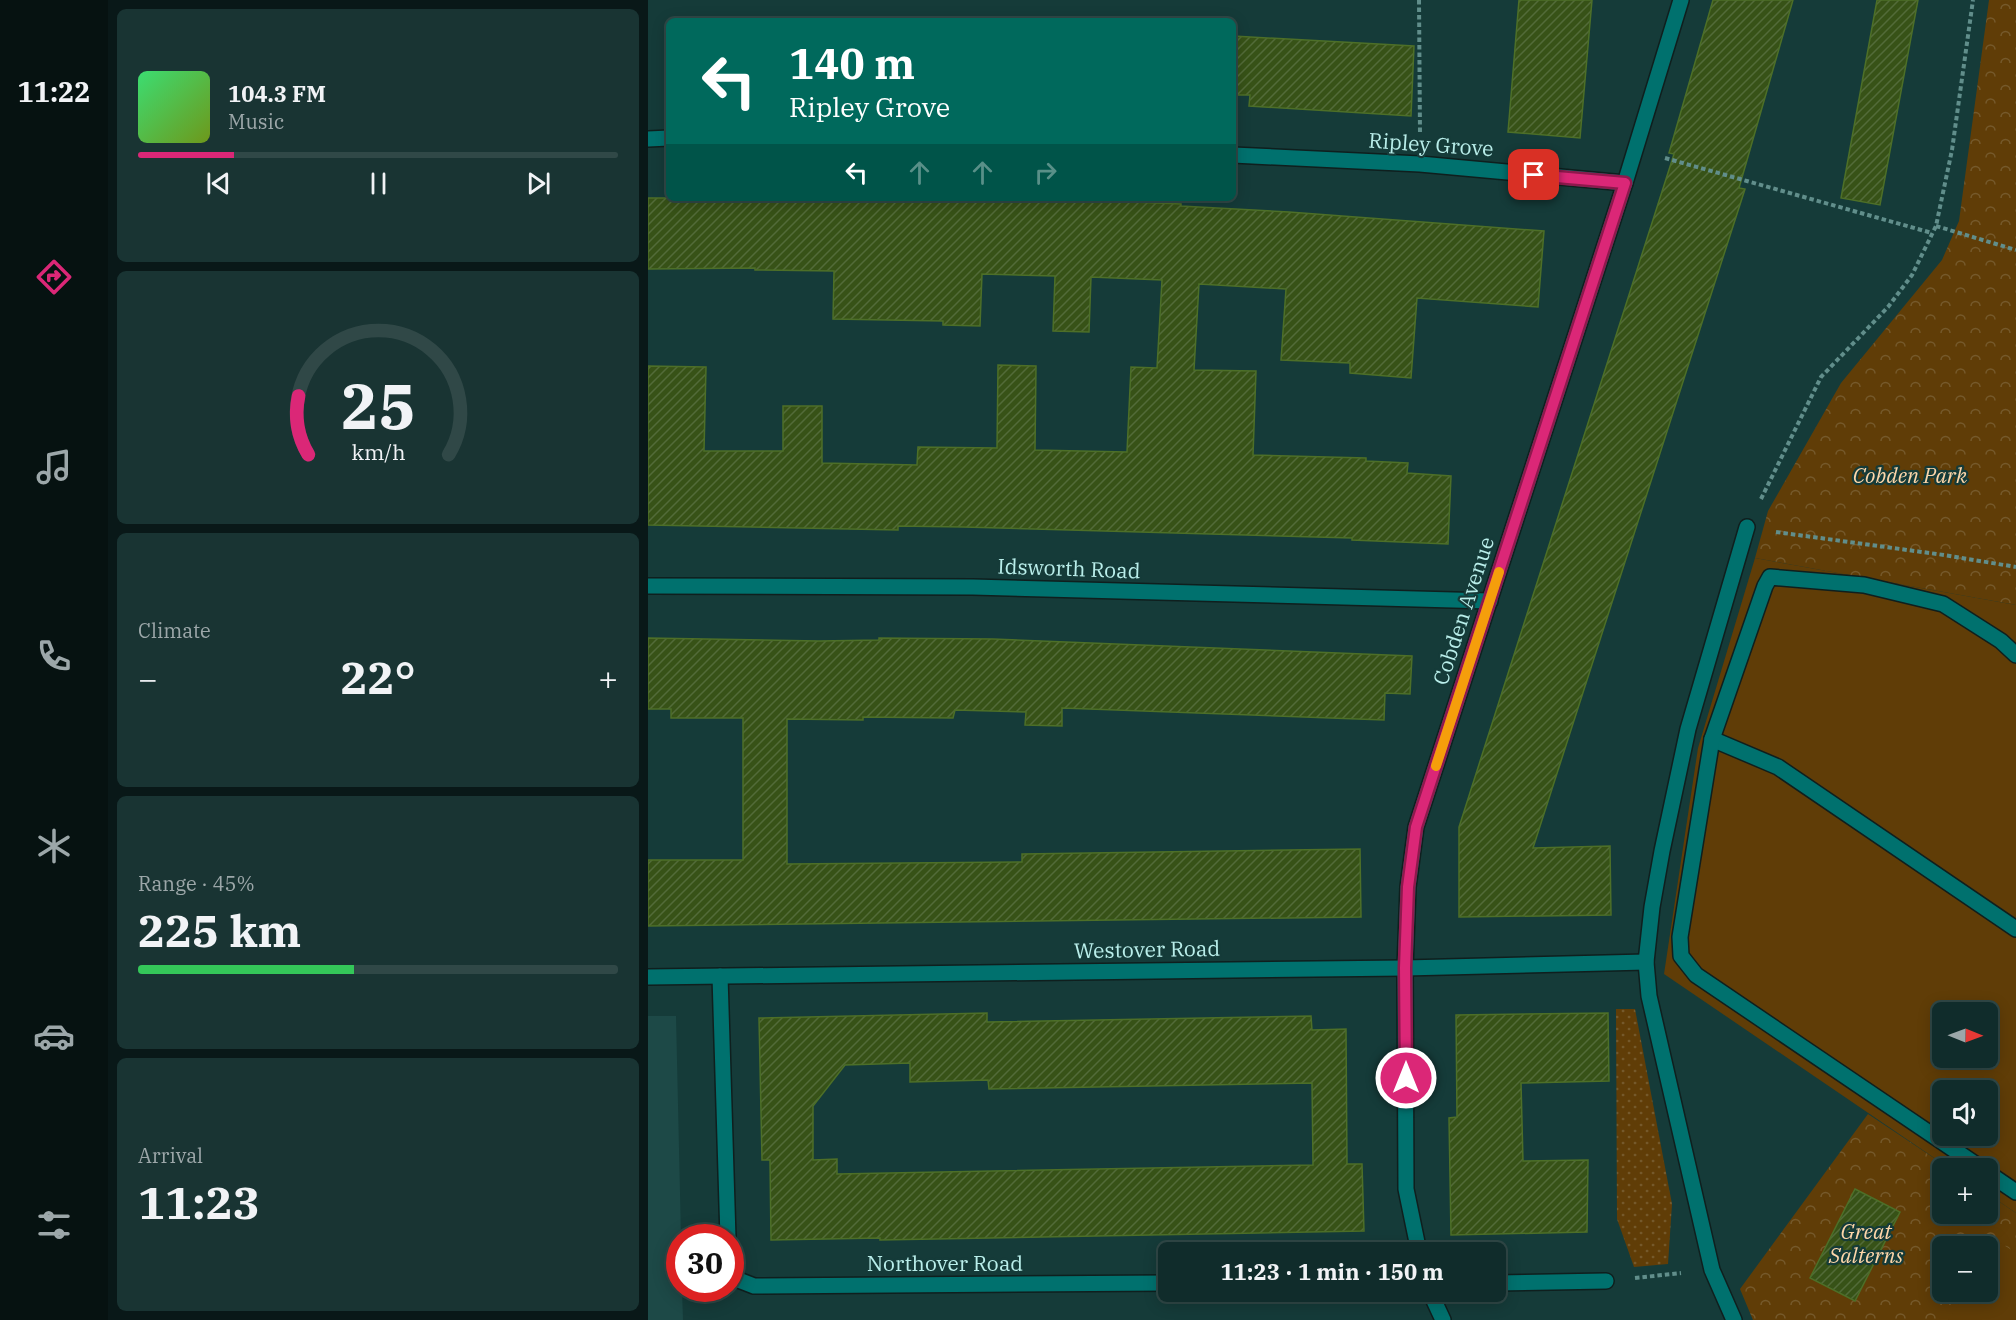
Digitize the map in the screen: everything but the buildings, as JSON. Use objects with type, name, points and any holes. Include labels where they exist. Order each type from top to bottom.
[{"type":"street","name":"Cobden Avenue","points":[[1417,1242],[1406,1189],[1405,968],[1408,887],[1416,827],[1625,183],[1681,0]]},
{"type":"street","points":[[648,139],[666,138]]},
{"type":"street","name":"Ripley Grove","points":[[1236,155],[1420,164],[1625,183]]},
{"type":"street","points":[[1734,1320],[1712,1270],[1649,996],[1646,962],[1654,895],[1688,729],[1747,527]]},
{"type":"street","points":[[1966,1158],[1696,975],[1681,956],[1680,937],[1712,739],[1770,577],[1864,585],[1942,604],[2001,640],[2016,655]]},
{"type":"street","name":"Idsworth Road","points":[[648,586],[973,587],[1490,601]]},
{"type":"street","points":[[1712,739],[1778,767],[2016,929]]},
{"type":"street","name":"Westover Road","points":[[648,977],[1405,968],[1646,962]]},
{"type":"street","points":[[720,976],[728,1224]]},
{"type":"street","points":[[1998,1180],[2016,1192]]},
{"type":"street","points":[[1506,1283],[1606,1281]]},
{"type":"street","name":"Northover Road","points":[[744,1282],[754,1286],[1158,1283]]},
{"type":"street","points":[[1435,1302],[1443,1320]]},
{"type":"path","points":[[1419,0],[1420,164]]},
{"type":"path","points":[[1973,0],[1952,150],[1936,226],[1912,275],[1888,307],[1821,377],[1747,527],[2016,567]]},
{"type":"path","points":[[1635,149],[1932,233]]},
{"type":"path","points":[[1936,226],[2016,249]]},
{"type":"path","points":[[1606,1281],[1712,1270]]},
{"type":"shaded area","points":[[648,1016],[676,1016],[681,1224],[666,1224],[666,1302],[682,1302],[683,1320],[648,1320]]},
{"type":"green space","name":"Cobden Park","points":[[1989,0],[2016,0],[2016,605],[1755,558],[1768,511],[1841,383],[1942,260],[1959,221]]},
{"type":"green space","points":[[1755,558],[2016,605],[2016,1213],[1998,1201],[1998,1158],[1934,1158],[1664,974],[1698,748]]},
{"type":"green space","points":[[1616,1009],[1635,1009],[1672,1204],[1668,1264],[1634,1267],[1617,1219]]},
{"type":"green space","name":"Great Salterns","points":[[1868,1114],[1934,1158],[1932,1158],[1932,1224],[1998,1224],[1998,1201],[2016,1213],[2016,1320],[1753,1320],[1740,1289]]},
{"type":"green space","points":[[1999,1242],[2016,1253],[2016,1320],[1948,1320],[1960,1302],[1998,1302]]},
{"type":"slow traffic","points":[[1436,766],[1499,572]]},
{"type":"route","points":[[1406,1078],[1405,968],[1408,887],[1416,827],[1625,183],[1534,175]]}]
